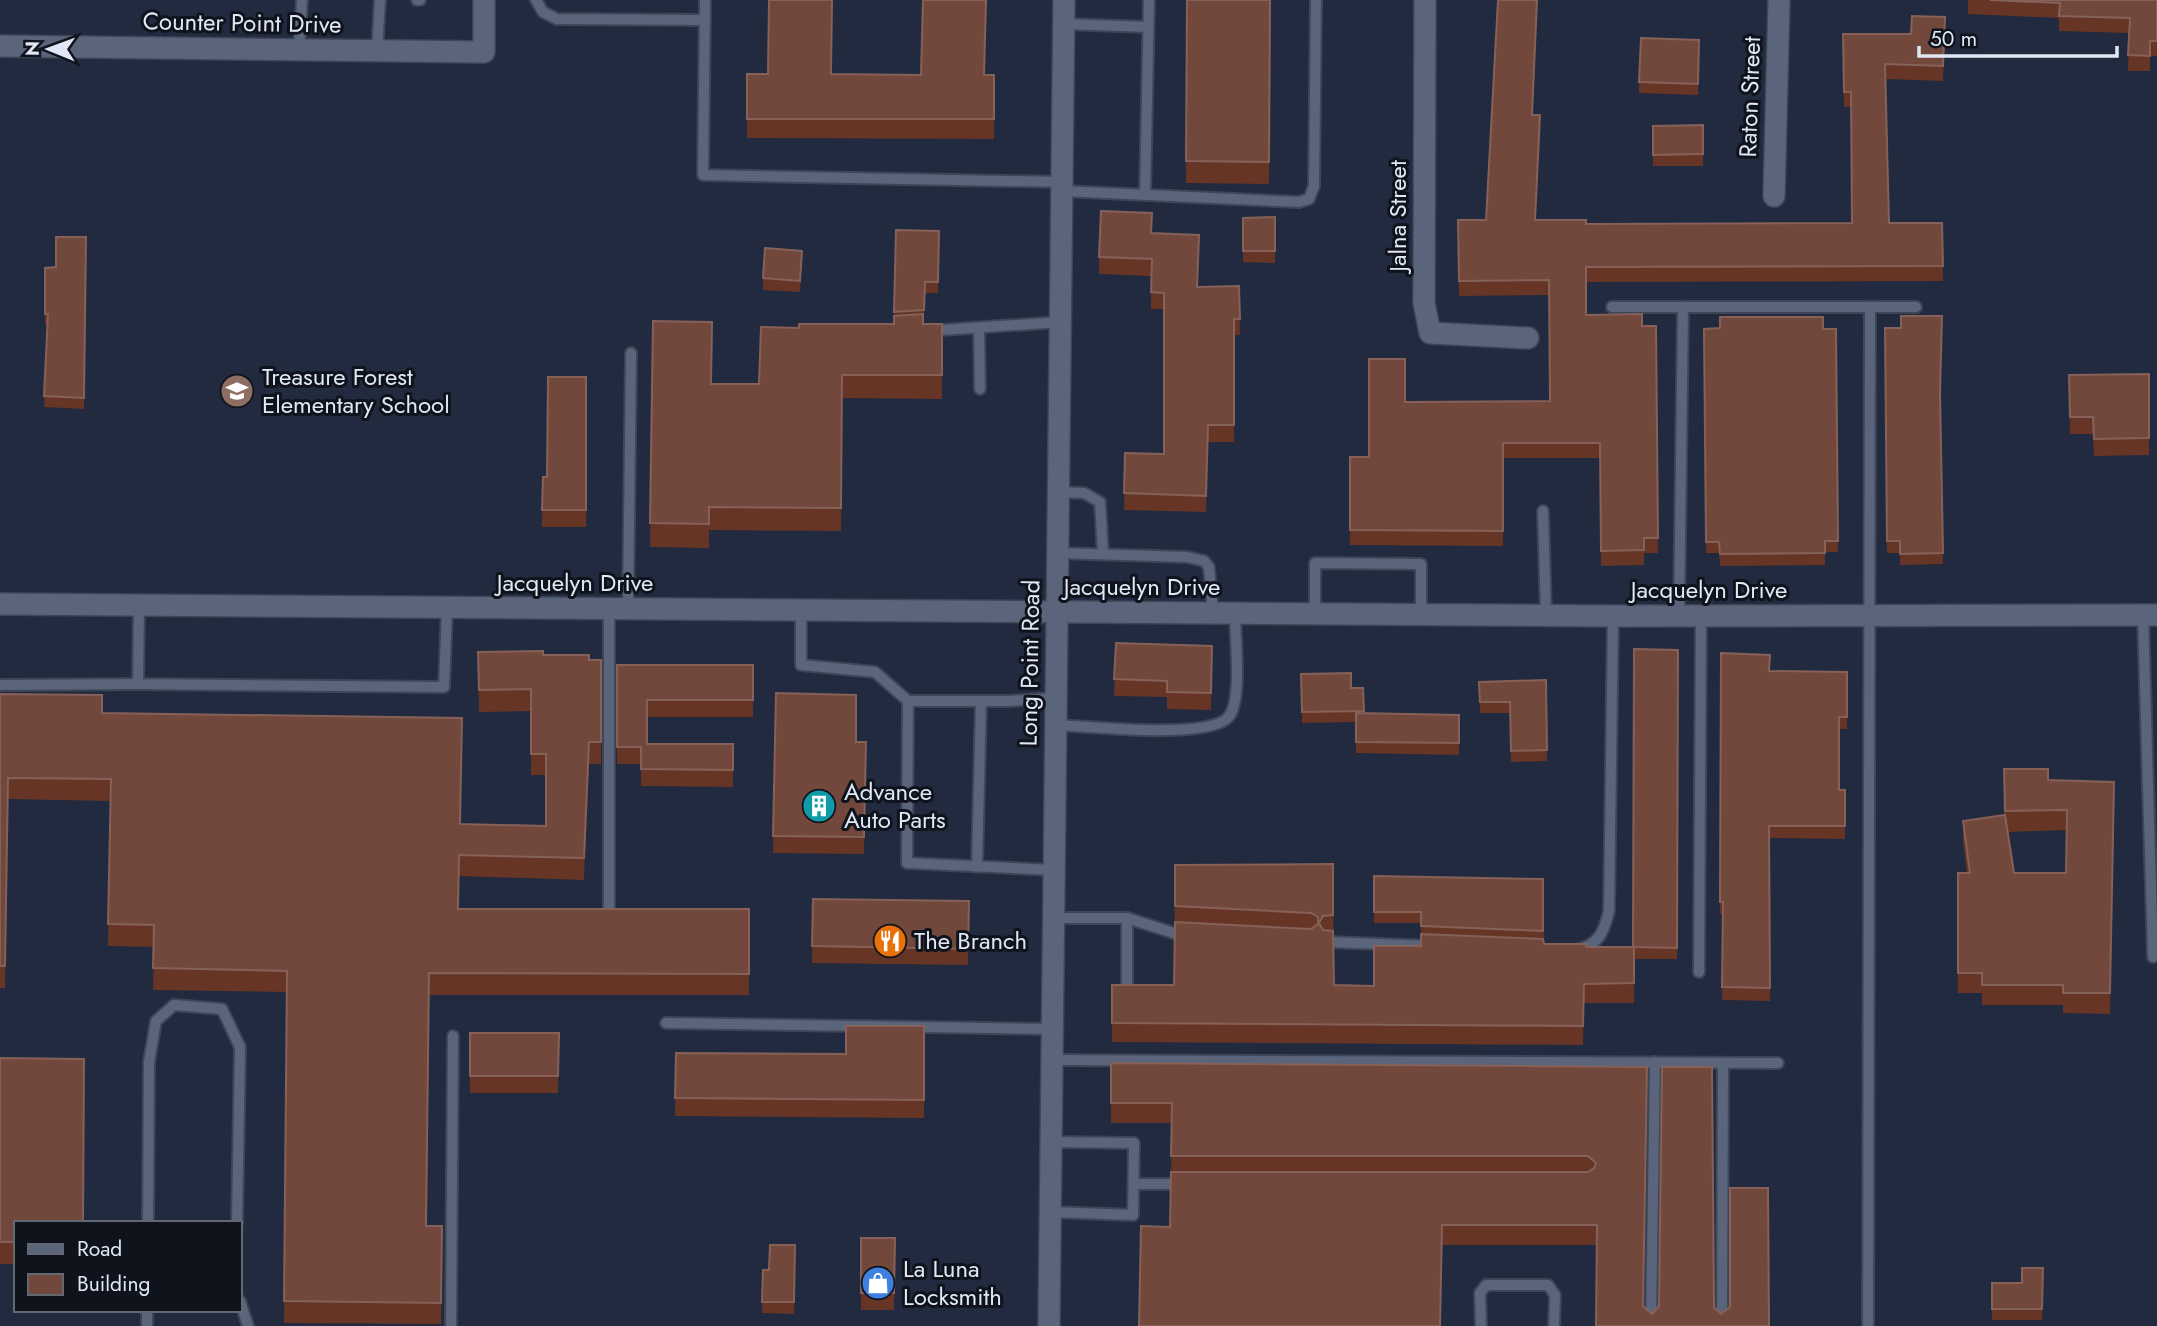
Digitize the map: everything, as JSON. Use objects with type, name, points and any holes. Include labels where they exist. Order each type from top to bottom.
[{"type":"street","name":"Counter Point Drive","points":[[0,46],[484,52],[484,0]]},
{"type":"street","name":"Long Point Road","points":[[1049,1326],[1064,0]]},
{"type":"street","name":"Jalna Street","points":[[1425,0],[1424,303],[1430,332],[1528,338]]},
{"type":"street","name":"Raton Street","points":[[1774,196],[1779,0]]},
{"type":"street","name":"Jacquelyn Drive","points":[[0,604],[1613,617],[2150,615]]},
{"type":"lane","points":[[299,50],[302,0]]},
{"type":"lane","points":[[377,51],[380,0]]},
{"type":"lane","points":[[536,0],[543,12],[557,19],[705,20]]},
{"type":"lane","points":[[705,0],[703,175],[1062,186],[1145,195],[1298,202],[1309,199],[1314,186],[1316,0]]},
{"type":"lane","points":[[1145,195],[1149,0]]},
{"type":"lane","points":[[1064,24],[1148,27]]},
{"type":"lane","points":[[1612,307],[1916,307]]},
{"type":"lane","points":[[1679,616],[1684,307]]},
{"type":"lane","points":[[1868,1326],[1870,307]]},
{"type":"lane","points":[[920,331],[1060,322]]},
{"type":"lane","points":[[979,328],[980,388]]},
{"type":"lane","points":[[609,911],[631,354]]},
{"type":"lane","points":[[1058,492],[1092,495],[1100,502],[1103,554]]},
{"type":"lane","points":[[1543,511],[1546,615]]},
{"type":"lane","points":[[1058,553],[1188,557],[1204,561],[1209,567],[1213,613]]},
{"type":"lane","points":[[1315,614],[1315,563],[1421,564],[1421,615]]},
{"type":"lane","points":[[138,684],[139,606]]},
{"type":"lane","points":[[0,685],[444,687],[447,608]]},
{"type":"lane","points":[[801,610],[802,665],[875,672],[908,701],[1056,698]]},
{"type":"lane","points":[[1056,725],[1193,730],[1224,723],[1231,715],[1235,698],[1235,613]]},
{"type":"lane","points":[[2150,615],[2153,957]]},
{"type":"lane","points":[[1699,972],[1701,616]]},
{"type":"lane","points":[[1562,951],[1589,947],[1603,934],[1609,911],[1613,617]]},
{"type":"lane","points":[[908,701],[907,863],[1054,870]]},
{"type":"lane","points":[[977,867],[981,701]]},
{"type":"lane","points":[[1054,918],[1127,918],[1177,934],[1202,936]]},
{"type":"lane","points":[[1127,918],[1127,987]]},
{"type":"lane","points":[[1327,942],[1446,947]]},
{"type":"lane","points":[[148,1221],[149,1062],[156,1021],[174,1005],[222,1009],[240,1047],[237,1221]]},
{"type":"lane","points":[[666,1023],[1053,1029]]},
{"type":"lane","points":[[451,1326],[453,1036]]},
{"type":"lane","points":[[1052,1059],[1778,1063]]},
{"type":"lane","points":[[1651,1326],[1655,1062]]},
{"type":"lane","points":[[1722,1326],[1723,1063]]},
{"type":"lane","points":[[1051,1142],[1134,1143],[1133,1215],[1051,1212]]},
{"type":"lane","points":[[1134,1184],[1189,1184]]},
{"type":"lane","points":[[1481,1326],[1480,1293],[1486,1285],[1548,1285],[1555,1295],[1554,1326]]},
{"type":"lane","points":[[242,1307],[248,1326]]},
{"type":"building","points":[[769,0],[832,0],[831,74],[921,75],[923,0],[986,0],[984,75],[994,75],[994,119],[747,119],[747,74],[768,74]]},
{"type":"building","points":[[1187,0],[1270,0],[1269,162],[1186,161]]},
{"type":"building","points":[[1498,0],[1537,0],[1532,115],[1540,115],[1535,220],[1586,220],[1586,224],[1852,223],[1851,92],[1844,92],[1843,34],[1911,34],[1912,16],[1945,17],[1943,66],[1885,64],[1889,223],[1942,223],[1943,266],[1586,267],[1586,315],[1642,314],[1642,326],[1656,326],[1658,538],[1644,538],[1644,550],[1601,551],[1600,443],[1503,443],[1503,531],[1350,530],[1350,457],[1369,457],[1369,359],[1405,359],[1405,402],[1550,401],[1549,280],[1459,281],[1458,220],[1486,220]]},
{"type":"building","points":[[1990,0],[2157,0],[2157,41],[2150,41],[2150,56],[2128,55],[2130,18],[2059,16],[2060,3]]},
{"type":"building","points":[[1641,38],[1699,40],[1698,84],[1639,82]]},
{"type":"building","points":[[1703,125],[1703,154],[1653,155],[1653,126]]},
{"type":"building","points":[[1101,211],[1152,213],[1151,233],[1199,235],[1197,287],[1239,286],[1240,319],[1234,319],[1234,425],[1208,425],[1206,496],[1124,493],[1125,453],[1164,454],[1164,293],[1151,292],[1152,259],[1099,257]]},
{"type":"building","points":[[1275,217],[1275,251],[1243,251],[1243,218]]},
{"type":"building","points":[[896,230],[939,231],[938,282],[925,282],[924,310],[894,312]]},
{"type":"building","points":[[56,237],[86,237],[84,398],[44,396],[48,314],[45,314],[45,268],[56,267]]},
{"type":"building","points":[[765,248],[802,251],[800,281],[763,278]]},
{"type":"building","points":[[923,314],[923,324],[942,324],[942,375],[842,375],[841,508],[709,507],[709,524],[650,523],[653,321],[712,322],[711,384],[759,384],[761,327],[799,328],[799,324],[894,324],[894,316]]},
{"type":"building","points":[[1901,316],[1942,316],[1940,393],[1943,553],[1900,554],[1900,541],[1887,541],[1885,328],[1901,328]]},
{"type":"building","points":[[1720,317],[1823,317],[1823,329],[1836,329],[1838,541],[1825,541],[1825,553],[1720,554],[1719,542],[1706,542],[1704,329],[1720,328]]},
{"type":"building","points":[[2149,374],[2149,438],[2094,439],[2093,417],[2070,417],[2069,375]]},
{"type":"building","points":[[548,377],[586,377],[586,510],[542,510],[543,477],[547,477]]},
{"type":"building","points":[[1116,643],[1212,646],[1211,693],[1167,692],[1167,681],[1114,679]]},
{"type":"building","points":[[1634,649],[1678,650],[1677,948],[1633,947]]},
{"type":"building","points":[[543,651],[543,655],[589,655],[589,660],[601,660],[601,742],[589,742],[584,858],[459,855],[458,909],[749,909],[749,974],[429,973],[426,1226],[442,1226],[441,1303],[284,1301],[287,971],[153,968],[154,925],[108,924],[111,779],[8,778],[5,966],[0,966],[0,694],[102,695],[102,713],[462,718],[460,824],[546,826],[546,754],[531,754],[531,689],[479,690],[478,652]]},
{"type":"building","points":[[1721,653],[1770,655],[1769,671],[1847,672],[1847,717],[1839,717],[1839,790],[1845,790],[1845,826],[1769,826],[1770,988],[1722,987]]},
{"type":"building","points":[[617,665],[753,665],[753,700],[647,700],[647,744],[733,744],[733,770],[641,769],[641,747],[617,747]]},
{"type":"building","points":[[1351,673],[1351,688],[1363,688],[1364,711],[1302,712],[1301,674]]},
{"type":"building","points":[[1546,680],[1547,750],[1511,751],[1510,702],[1480,702],[1479,682]]},
{"type":"building","name":"Advance Auto Parts","points":[[776,693],[856,695],[856,742],[866,742],[864,837],[773,836]]},
{"type":"building","points":[[1356,713],[1459,715],[1459,743],[1356,742]]},
{"type":"building","points":[[2004,769],[2048,769],[2048,780],[2114,782],[2110,993],[2063,993],[2063,985],[1982,985],[1982,973],[1958,973],[1958,873],[1970,873],[1963,821],[2005,815],[2014,873],[2066,873],[2067,810],[2005,811]]},
{"type":"building","points":[[1333,864],[1333,915],[1323,916],[1319,923],[1323,930],[1333,931],[1334,985],[1374,986],[1374,946],[1421,946],[1421,934],[1543,939],[1544,944],[1586,944],[1586,947],[1634,947],[1634,983],[1584,984],[1583,1026],[1112,1023],[1112,985],[1174,985],[1175,922],[1311,929],[1318,924],[1318,917],[1311,913],[1175,906],[1175,865]]},
{"type":"building","points":[[1374,876],[1543,879],[1543,931],[1421,926],[1421,912],[1374,912]]},
{"type":"building","name":"The Branch","points":[[813,899],[969,901],[968,949],[812,946]]},
{"type":"building","points":[[846,1026],[924,1026],[924,1100],[675,1098],[676,1053],[846,1054]]},
{"type":"building","points":[[470,1033],[559,1033],[558,1076],[470,1076]]},
{"type":"building","points":[[0,1058],[84,1059],[83,1221],[14,1221],[14,1242],[0,1242]]},
{"type":"building","points":[[1111,1063],[1647,1067],[1643,1306],[1652,1314],[1659,1306],[1662,1067],[1712,1067],[1714,1307],[1721,1314],[1730,1307],[1730,1188],[1768,1188],[1769,1326],[1596,1326],[1597,1225],[1442,1225],[1440,1326],[1139,1326],[1141,1226],[1170,1227],[1171,1172],[1588,1172],[1596,1163],[1588,1156],[1171,1156],[1172,1103],[1111,1103]]},
{"type":"building","name":"La Luna Locksmith","points":[[861,1238],[895,1238],[894,1293],[861,1293]]},
{"type":"building","points":[[770,1245],[795,1245],[794,1302],[762,1302],[763,1270],[769,1270]]},
{"type":"building","points":[[2022,1268],[2043,1268],[2042,1309],[1992,1309],[1992,1283],[2022,1283]]},
{"type":"place","name":"Treasure Forest Elementary School","points":[[237,391]]},
{"type":"place","name":"Advance Auto Parts","points":[[819,806]]},
{"type":"place","name":"The Branch","points":[[890,941]]},
{"type":"place","name":"La Luna Locksmith","points":[[878,1283]]}]
